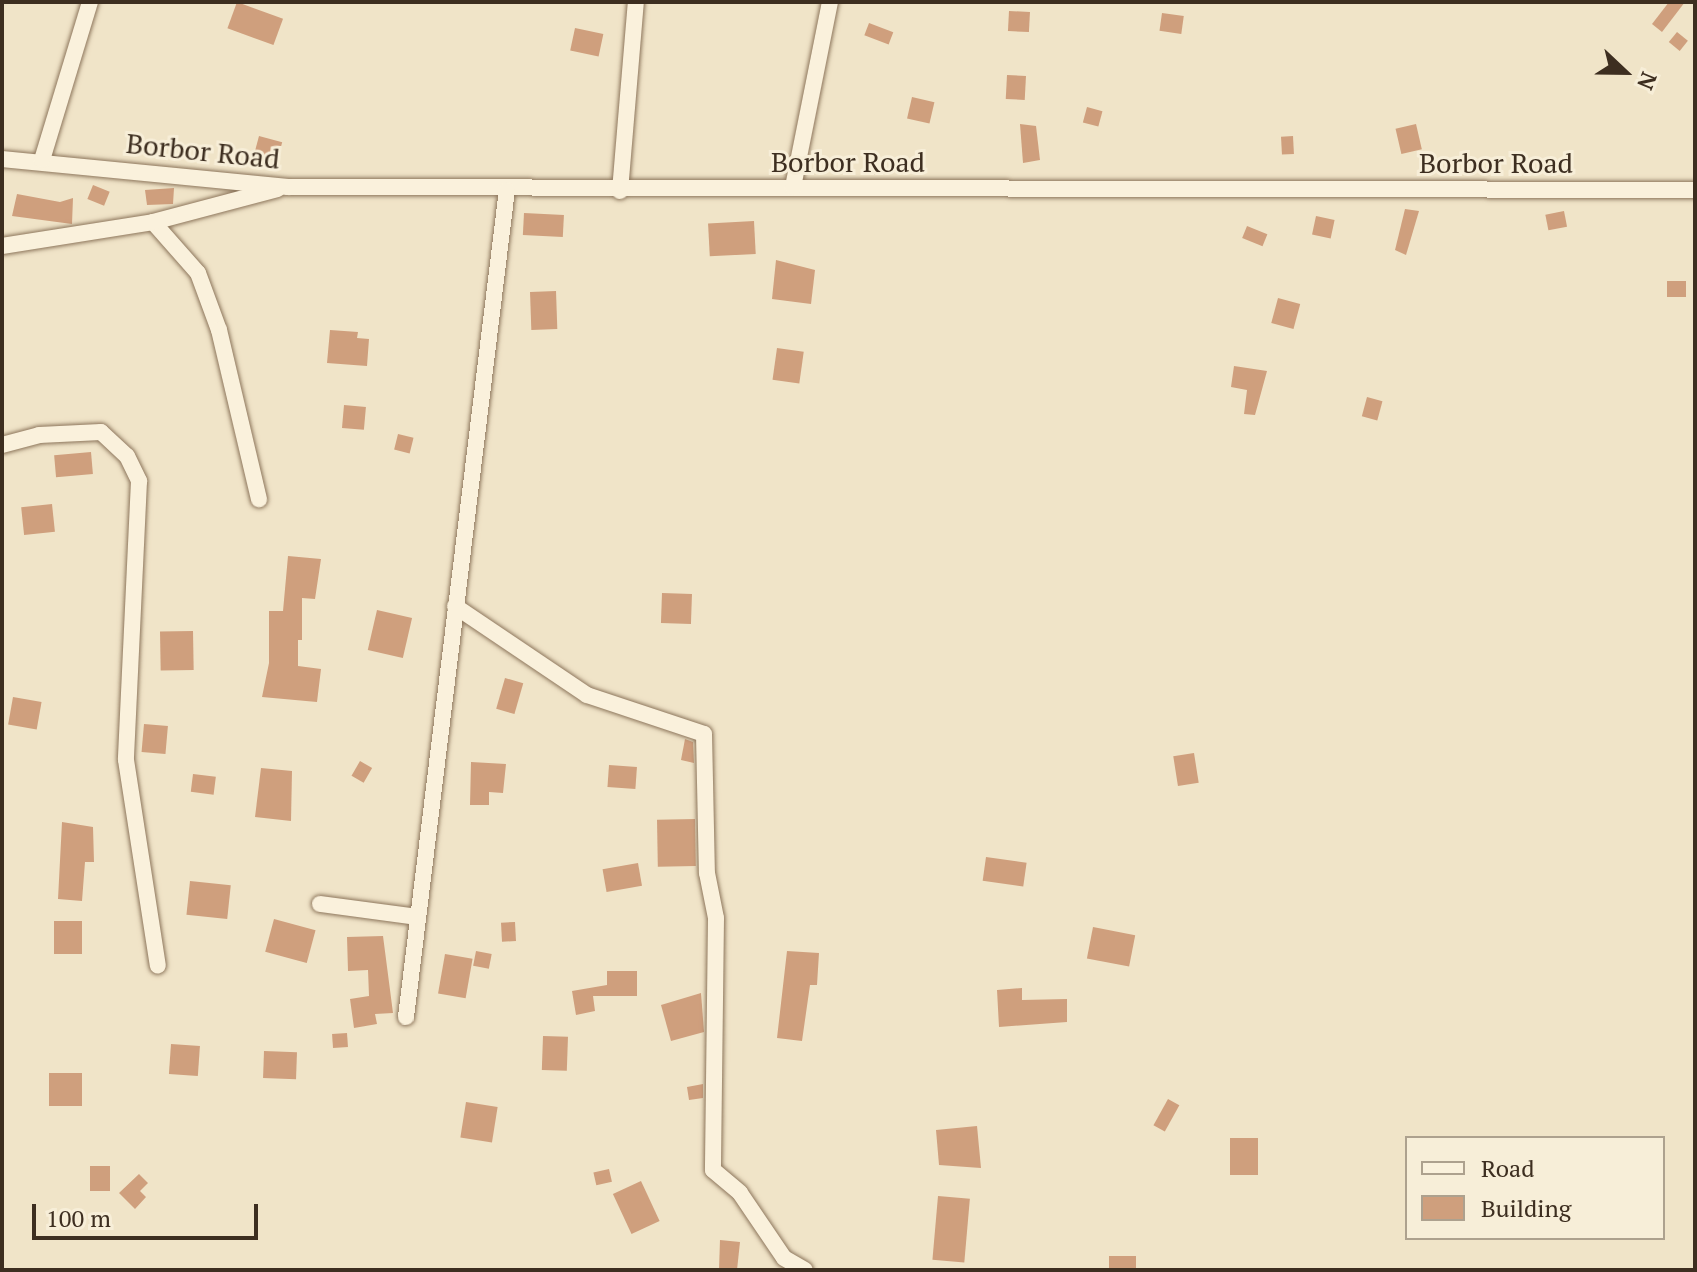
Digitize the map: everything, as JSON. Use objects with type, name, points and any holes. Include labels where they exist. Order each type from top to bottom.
[{"type":"street","points":[[42,160],[90,2]]},
{"type":"street","points":[[620,191],[636,2]]},
{"type":"street","points":[[793,187],[830,2]]},
{"type":"street","name":"Borbor Road","points":[[2,159],[42,160],[288,187],[620,191],[793,187],[1695,190]]},
{"type":"street","points":[[2,246],[153,222],[288,187]]},
{"type":"street","points":[[406,1017],[507,190]]},
{"type":"street","points":[[153,222],[198,273],[219,330],[259,499]]},
{"type":"street","points":[[2,445],[39,435],[101,432],[127,456],[139,481],[126,760],[158,966]]},
{"type":"street","points":[[455,606],[587,695],[704,734],[707,873],[716,918],[713,1170],[740,1193],[784,1258],[805,1270]]},
{"type":"street","points":[[320,904],[417,917]]},
{"type":"building","points":[[237,2],[283,19],[273,45],[227,28]]},
{"type":"building","points":[[1669,2],[1685,2],[1662,32],[1652,24]]},
{"type":"building","points":[[1009,11],[1030,12],[1029,32],[1008,31]]},
{"type":"building","points":[[1162,13],[1184,16],[1181,34],[1159,31]]},
{"type":"building","points":[[869,23],[893,32],[889,44],[864,35]]},
{"type":"building","points":[[575,28],[603,34],[599,57],[570,50]]},
{"type":"building","points":[[1677,32],[1688,41],[1680,51],[1669,42]]},
{"type":"building","points":[[1007,75],[1026,76],[1025,100],[1006,99]]},
{"type":"building","points":[[912,97],[934,102],[929,124],[907,118]]},
{"type":"building","points":[[1087,107],[1102,111],[1098,127],[1083,122]]},
{"type":"building","points":[[1020,124],[1036,126],[1040,160],[1023,163]]},
{"type":"building","points":[[1416,124],[1422,149],[1401,154],[1396,129]]},
{"type":"building","points":[[259,136],[282,142],[277,162],[254,155]]},
{"type":"building","points":[[1293,136],[1294,154],[1282,155],[1281,137]]},
{"type":"building","points":[[93,185],[110,192],[104,206],[87,199]]},
{"type":"building","points":[[174,188],[173,204],[147,205],[145,190]]},
{"type":"building","points":[[17,194],[60,202],[73,198],[72,224],[12,216]]},
{"type":"building","points":[[1405,209],[1419,211],[1406,255],[1395,250]]},
{"type":"building","points":[[1564,211],[1567,227],[1548,230],[1545,215]]},
{"type":"building","points":[[524,213],[564,215],[563,237],[523,235]]},
{"type":"building","points":[[1316,216],[1335,220],[1331,239],[1312,235]]},
{"type":"building","points":[[754,221],[756,254],[710,256],[708,223]]},
{"type":"building","points":[[1247,226],[1267,234],[1263,246],[1242,238]]},
{"type":"building","points":[[776,260],[815,270],[811,304],[772,299]]},
{"type":"building","points":[[1667,281],[1686,281],[1686,297],[1667,297]]},
{"type":"building","points":[[556,291],[557,329],[531,330],[530,292]]},
{"type":"building","points":[[1278,298],[1300,304],[1293,329],[1271,323]]},
{"type":"building","points":[[330,330],[358,332],[357,338],[369,339],[367,366],[327,363]]},
{"type":"building","points":[[777,348],[804,352],[799,383],[773,380]]},
{"type":"building","points":[[1234,366],[1267,371],[1255,415],[1244,414],[1247,390],[1231,387]]},
{"type":"building","points":[[1367,397],[1382,401],[1377,420],[1362,416]]},
{"type":"building","points":[[344,405],[366,407],[364,430],[342,428]]},
{"type":"building","points":[[398,434],[414,438],[410,453],[394,450]]},
{"type":"building","points":[[91,452],[93,474],[56,477],[54,455]]},
{"type":"building","points":[[52,504],[55,532],[24,535],[21,507]]},
{"type":"building","points":[[288,556],[321,559],[315,599],[302,598],[302,640],[298,640],[298,666],[321,669],[317,702],[262,697],[269,663],[269,611],[283,611]]},
{"type":"building","points":[[662,593],[692,594],[691,624],[661,623]]},
{"type":"building","points":[[377,610],[412,618],[403,658],[368,650]]},
{"type":"building","points":[[193,631],[194,670],[161,671],[160,632]]},
{"type":"building","points":[[505,678],[523,683],[514,714],[496,709]]},
{"type":"building","points":[[13,697],[42,702],[37,730],[8,725]]},
{"type":"building","points":[[144,724],[168,726],[165,754],[142,752]]},
{"type":"building","points":[[685,739],[693,742],[694,763],[681,760]]},
{"type":"building","points":[[1194,753],[1199,783],[1178,786],[1173,756]]},
{"type":"building","points":[[360,761],[372,768],[364,783],[352,776]]},
{"type":"building","points":[[471,762],[506,764],[503,793],[489,792],[489,805],[470,805]]},
{"type":"building","points":[[609,765],[637,767],[635,789],[607,787]]},
{"type":"building","points":[[261,768],[292,771],[291,821],[255,817]]},
{"type":"building","points":[[193,774],[216,777],[214,795],[191,792]]},
{"type":"building","points":[[695,819],[696,866],[658,867],[657,820]]},
{"type":"building","points":[[62,822],[93,827],[94,862],[85,862],[82,901],[58,899]]},
{"type":"building","points":[[986,857],[1027,863],[1023,886],[983,881]]},
{"type":"building","points":[[638,863],[642,886],[607,892],[603,869]]},
{"type":"building","points":[[190,881],[231,885],[227,919],[186,915]]},
{"type":"building","points":[[274,919],[316,930],[307,963],[265,952]]},
{"type":"building","points":[[54,921],[82,921],[82,954],[54,954]]},
{"type":"building","points":[[515,922],[516,941],[502,942],[501,923]]},
{"type":"building","points":[[1093,927],[1135,935],[1129,967],[1087,958]]},
{"type":"building","points":[[383,936],[393,1013],[375,1014],[377,1024],[354,1028],[350,999],[369,996],[368,970],[348,971],[347,937]]},
{"type":"building","points":[[476,951],[492,954],[489,969],[473,966]]},
{"type":"building","points":[[787,951],[819,953],[817,985],[810,985],[802,1041],[777,1038]]},
{"type":"building","points":[[445,954],[473,959],[466,998],[438,993]]},
{"type":"building","points":[[607,971],[637,971],[637,996],[593,996],[595,1011],[576,1015],[572,991],[607,985]]},
{"type":"building","points":[[1022,988],[1022,1000],[1067,999],[1067,1022],[999,1027],[997,990]]},
{"type":"building","points":[[701,993],[704,1032],[671,1041],[661,1005]]},
{"type":"building","points":[[347,1033],[348,1047],[333,1048],[332,1034]]},
{"type":"building","points":[[543,1036],[568,1037],[567,1071],[542,1070]]},
{"type":"building","points":[[171,1044],[200,1046],[198,1076],[169,1074]]},
{"type":"building","points":[[264,1051],[297,1052],[296,1079],[263,1078]]},
{"type":"building","points":[[49,1073],[82,1073],[82,1106],[49,1106]]},
{"type":"building","points":[[703,1084],[703,1098],[689,1100],[687,1087]]},
{"type":"building","points":[[1168,1099],[1179,1105],[1165,1132],[1153,1125]]},
{"type":"building","points":[[466,1102],[498,1107],[492,1143],[460,1138]]},
{"type":"building","points":[[977,1126],[981,1168],[939,1165],[936,1130]]},
{"type":"building","points":[[1230,1138],[1258,1138],[1258,1175],[1230,1175]]},
{"type":"building","points":[[90,1166],[110,1166],[110,1191],[90,1191]]},
{"type":"building","points":[[609,1169],[612,1182],[596,1185],[593,1173]]},
{"type":"building","points":[[139,1174],[148,1183],[140,1191],[146,1197],[135,1209],[119,1193]]},
{"type":"building","points":[[641,1181],[660,1221],[631,1234],[613,1194]]},
{"type":"building","points":[[938,1196],[970,1199],[964,1263],[932,1260]]},
{"type":"building","points":[[720,1240],[740,1242],[737,1270],[719,1270]]},
{"type":"building","points":[[1109,1256],[1136,1256],[1136,1270],[1109,1270]]}]
